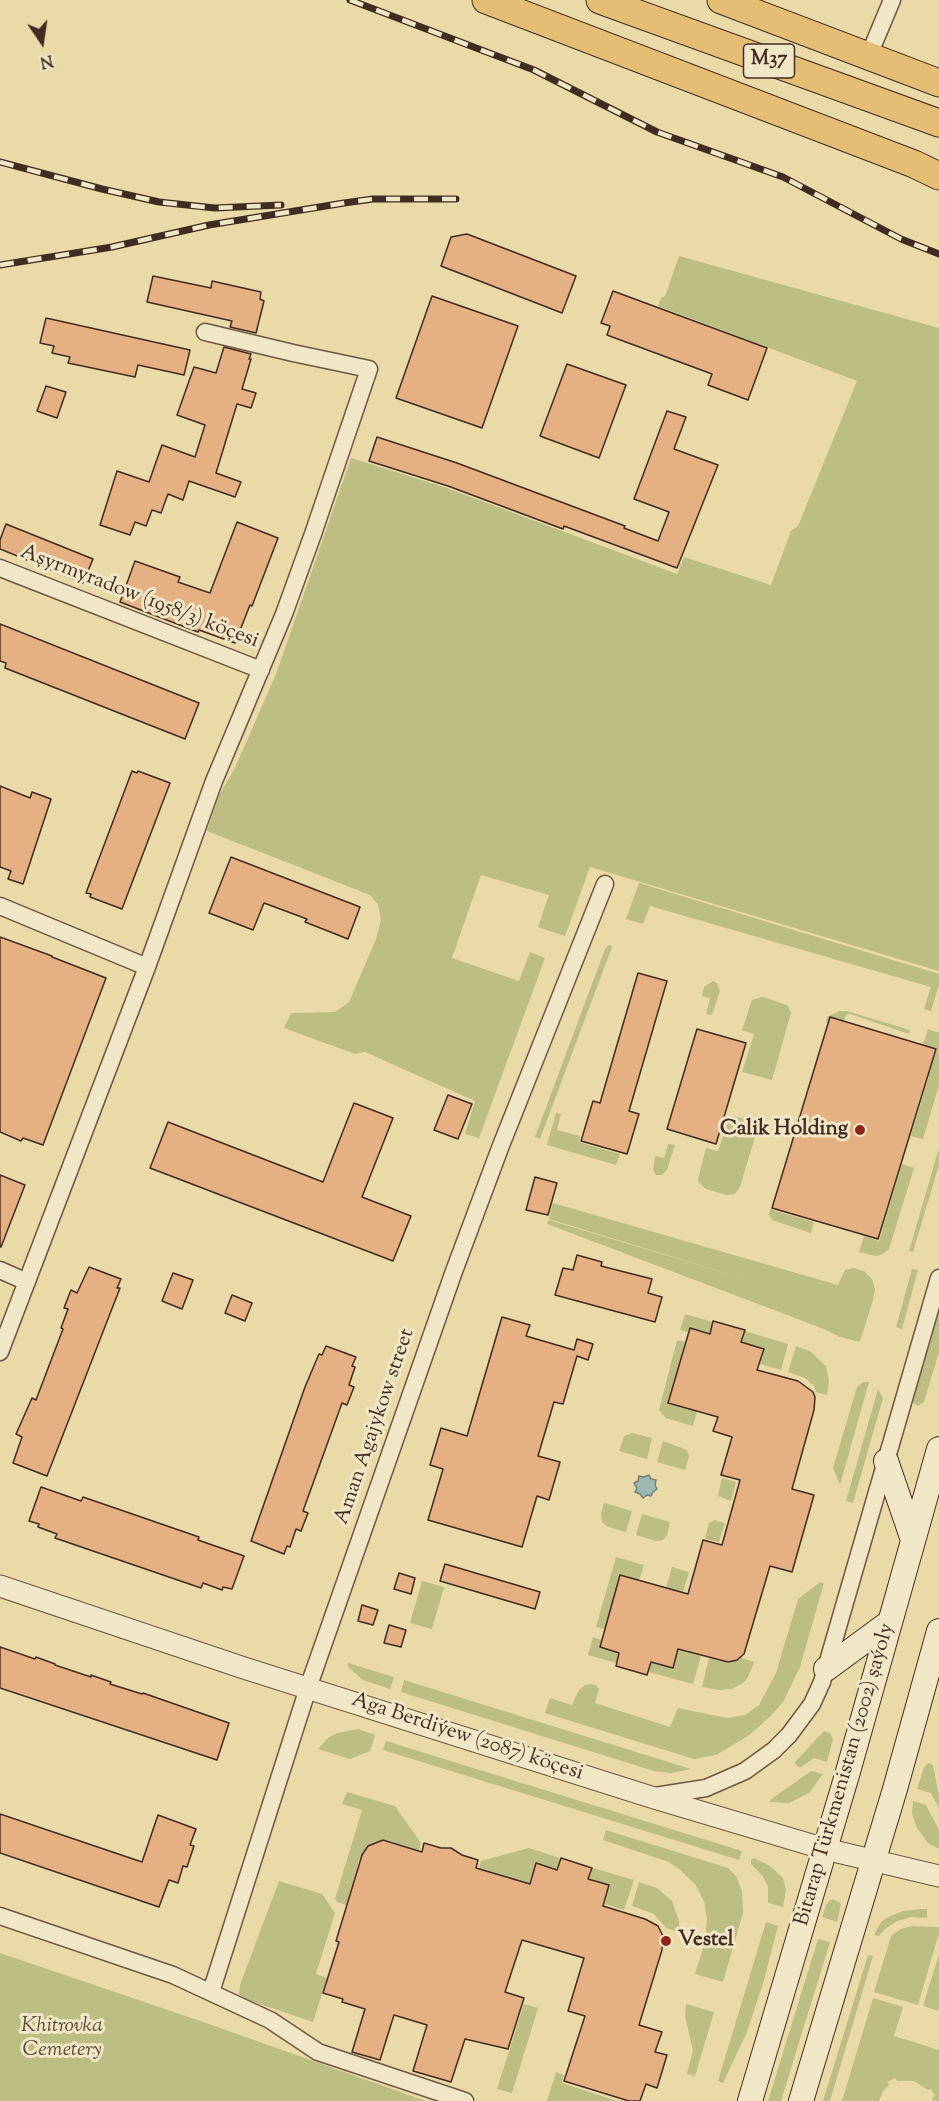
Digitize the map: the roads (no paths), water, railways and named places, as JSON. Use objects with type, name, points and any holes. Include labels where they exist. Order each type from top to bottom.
[{"type":"highway","points":[[486,0],[914,164],[939,176]]},
{"type":"highway","name":"M37","points":[[600,0],[939,123]]},
{"type":"highway","name":"M37","points":[[721,0],[939,83]]},
{"type":"main road","name":"Bitarap Türkmenistan (2002) şaýoly","points":[[750,2101],[825,1849],[939,1449]]},
{"type":"main road","points":[[886,1461],[913,1540]]},
{"type":"main road","points":[[826,1669],[890,1622]]},
{"type":"main road","points":[[801,2101],[939,1635]]},
{"type":"street","points":[[869,56],[892,0]]},
{"type":"street","points":[[0,1352],[147,967],[214,781],[261,670],[313,534],[369,369],[205,332]]},
{"type":"street","name":"Aşyrmyradow (1958/3) köçesi","points":[[0,568],[261,670]]},
{"type":"street","name":"Aman Agajykow street","points":[[211,1992],[308,1688],[453,1274],[500,1148],[605,884]]},
{"type":"street","points":[[0,906],[147,967]]},
{"type":"street","points":[[0,1270],[27,1282]]},
{"type":"street","points":[[651,1797],[706,1788],[745,1771],[789,1735],[812,1704],[826,1669],[939,1278]]},
{"type":"street","name":"Aga Berdiýew (2087) köçesi","points":[[0,1586],[308,1688],[651,1797],[825,1849],[939,1876]]},
{"type":"street","points":[[0,1916],[173,1975],[270,2020],[318,2052],[465,2101]]},
{"type":"water","points":[[649,1475],[651,1479],[656,1480],[657,1489],[651,1496],[647,1495],[643,1498],[635,1492],[637,1488],[634,1483],[638,1481],[639,1476]]},
{"type":"railway","points":[[350,0],[534,70],[657,132],[783,177],[901,239],[939,254]]},
{"type":"railway","points":[[0,162],[159,202],[215,208],[281,205]]},
{"type":"railway","points":[[0,265],[112,247],[209,225],[344,203],[373,199],[456,199]]},
{"type":"place","name":"Calik Holding","points":[[860,1130]]},
{"type":"place","name":"Vestel","points":[[666,1941]]},
{"type":"park label","name":"Khitrovka Cemetery","points":[[62,2039]]}]
